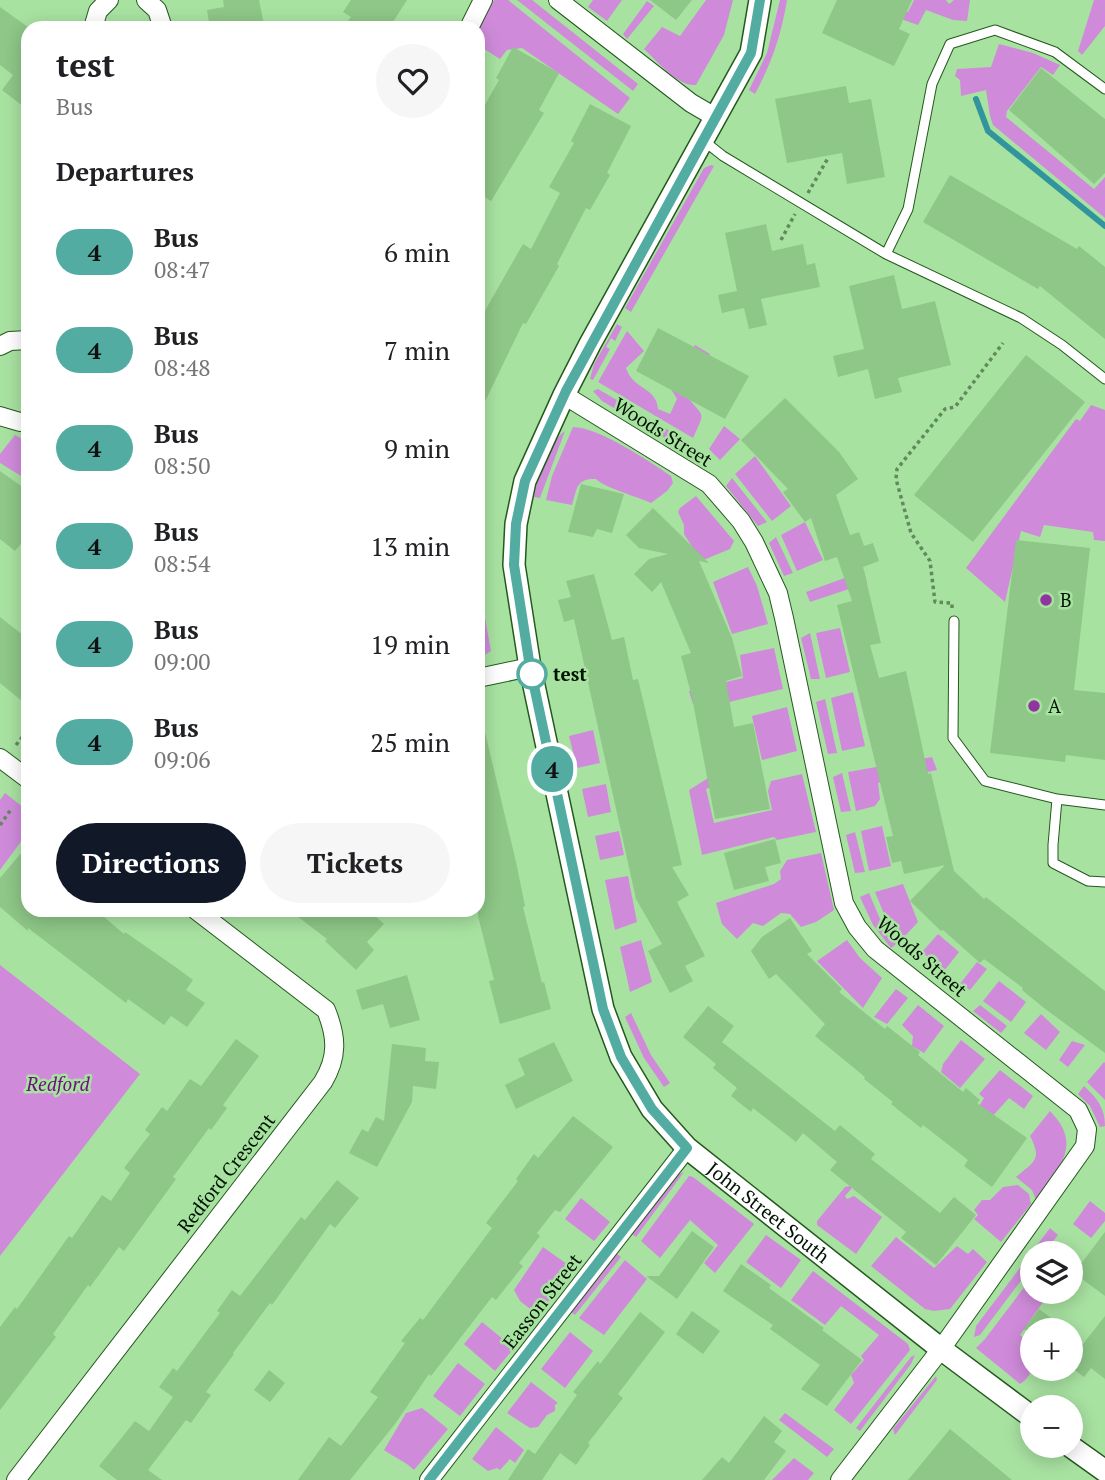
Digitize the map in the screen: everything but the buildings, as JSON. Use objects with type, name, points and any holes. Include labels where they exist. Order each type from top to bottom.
[{"type":"street","points":[[146,0],[157,10],[161,21]]},
{"type":"street","points":[[472,21],[483,0]]},
{"type":"street","points":[[558,0],[691,103],[715,117]]},
{"type":"street","name":"John Street South","points":[[760,0],[751,53],[590,344],[525,481],[516,524],[514,565],[530,667],[603,1009],[621,1057],[652,1109],[687,1148],[1020,1409]]},
{"type":"street","points":[[0,346],[10,341],[21,340]]},
{"type":"street","name":"Woods Street","points":[[564,395],[709,484],[741,521],[778,593],[844,903],[857,927],[875,949],[1077,1111],[1087,1129],[1085,1146],[941,1349],[840,1480]]},
{"type":"street","points":[[0,416],[21,422]]},
{"type":"street","points":[[485,677],[530,667]]},
{"type":"street","points":[[0,758],[21,774]]},
{"type":"street","name":"Redford Crescent","points":[[16,1480],[323,1082],[331,1068],[336,1045],[326,1010],[205,917]]},
{"type":"street","name":"Easson Street","points":[[429,1480],[687,1148]]},
{"type":"street","points":[[1083,1455],[1105,1471]]},
{"type":"lane","points":[[886,254],[908,209],[932,84],[950,44],[995,30],[1055,52],[1105,89]]},
{"type":"lane","points":[[702,140],[723,156],[886,254],[1021,318],[1062,345],[1105,379]]},
{"type":"lane","points":[[954,621],[953,738],[985,781],[1057,799],[1105,805]]},
{"type":"lane","points":[[1057,799],[1053,863],[1088,881],[1105,882]]},
{"type":"path","points":[[954,621],[951,603],[935,602],[930,561],[911,533],[896,479],[897,469],[945,409],[955,407],[1003,343]]},
{"type":"path","points":[[0,825],[12,808]]},
{"type":"green space","points":[[494,0],[508,0],[630,98],[618,114],[522,48],[507,50],[500,59],[485,49],[485,21],[483,21]]},
{"type":"green space","points":[[517,0],[532,0],[638,84],[633,91]]},
{"type":"green space","points":[[593,0],[622,0],[607,21],[588,7]]},
{"type":"green space","points":[[706,0],[733,0],[724,35],[696,85],[689,85],[668,72],[644,49],[662,27],[680,36]]},
{"type":"green space","points":[[780,0],[787,0],[779,37],[755,94],[749,90],[767,53]]},
{"type":"green space","points":[[914,0],[946,0],[949,4],[954,0],[970,0],[967,21],[953,20],[926,10],[918,25],[898,18],[902,11],[908,12]]},
{"type":"green space","points":[[1094,0],[1105,0],[1105,26],[1082,55],[1078,51]]},
{"type":"green space","points":[[647,1],[654,6],[627,39],[623,34]]},
{"type":"green space","points":[[999,44],[1033,53],[1060,65],[1053,75],[1041,67],[1007,111],[1006,117],[1094,189],[1105,177],[1105,218],[993,125],[986,90],[961,96],[960,80],[955,76],[957,69],[991,67]]},
{"type":"green space","points":[[714,166],[631,312],[625,308],[704,168]]},
{"type":"green space","points":[[617,324],[622,327],[615,341],[611,338],[606,347],[610,349],[593,380],[590,379],[594,364]]},
{"type":"green space","points":[[627,331],[644,351],[626,368],[634,381],[653,396],[658,409],[670,414],[677,399],[671,389],[695,345],[710,354],[687,396],[701,415],[693,438],[598,382]]},
{"type":"green space","points":[[598,389],[689,442],[685,450],[602,401],[593,391]]},
{"type":"green space","points":[[1091,405],[1105,410],[1105,541],[1094,540],[1093,532],[1044,525],[1040,537],[1021,531],[1005,602],[966,568],[1076,419],[1080,421]]},
{"type":"green space","points":[[724,426],[740,439],[720,460],[709,449]]},
{"type":"green space","points":[[573,427],[583,428],[623,446],[671,476],[673,483],[651,503],[613,489],[596,479],[581,483],[572,505],[546,500],[552,476]]},
{"type":"green space","points":[[565,431],[540,498],[534,497],[548,452]]},
{"type":"green space","points":[[15,435],[21,438],[21,476],[0,463],[0,454]]},
{"type":"green space","points":[[755,456],[791,506],[772,521],[735,474]]},
{"type":"green space","points":[[732,478],[767,522],[758,526],[726,486]]},
{"type":"green space","points":[[696,496],[734,541],[730,549],[701,561],[684,534],[684,525],[678,512]]},
{"type":"green space","points":[[805,522],[823,560],[797,571],[781,535]]},
{"type":"green space","points":[[776,537],[793,573],[784,576],[769,543]]},
{"type":"green space","points":[[748,567],[757,586],[768,624],[732,634],[713,582]]},
{"type":"green space","points":[[864,571],[867,583],[810,602],[806,592]]},
{"type":"green space","points":[[485,618],[491,651],[485,655]]},
{"type":"green space","points":[[840,628],[850,672],[826,678],[816,633]]},
{"type":"green space","points":[[810,633],[820,679],[811,679],[801,638]]},
{"type":"green space","points":[[774,648],[783,689],[729,702],[693,704],[689,691],[743,678],[740,655]]},
{"type":"green space","points":[[853,692],[865,746],[842,751],[831,698]]},
{"type":"green space","points":[[825,699],[837,753],[828,754],[816,702]]},
{"type":"green space","points":[[787,707],[797,751],[762,760],[752,716]]},
{"type":"green space","points":[[593,730],[600,763],[577,768],[569,736]]},
{"type":"green space","points":[[932,757],[937,770],[878,783],[880,799],[875,806],[856,811],[848,772]]},
{"type":"green space","points":[[842,773],[851,811],[841,812],[833,777]]},
{"type":"green space","points":[[802,774],[816,832],[777,840],[774,837],[702,855],[689,790],[710,777],[714,786],[706,789],[714,823],[772,810],[768,791],[771,781]]},
{"type":"green space","points":[[606,784],[611,812],[588,817],[582,789]]},
{"type":"green space","points":[[5,793],[21,806],[21,842],[0,870],[0,800]]},
{"type":"green space","points":[[882,826],[891,866],[869,871],[861,831]]},
{"type":"green space","points":[[619,831],[624,855],[600,860],[595,836]]},
{"type":"green space","points":[[855,832],[865,872],[855,873],[846,835]]},
{"type":"green space","points":[[821,853],[834,910],[816,922],[801,927],[790,914],[781,913],[763,926],[753,923],[737,939],[722,924],[716,903],[774,884],[781,879],[780,871],[787,860]]},
{"type":"green space","points":[[628,876],[637,922],[615,930],[605,880]]},
{"type":"green space","points":[[903,884],[918,922],[903,938],[887,921],[875,892]]},
{"type":"green space","points":[[869,893],[880,919],[899,942],[891,948],[873,925],[860,897]]},
{"type":"green space","points":[[938,934],[959,952],[944,971],[922,952]]},
{"type":"green space","points":[[641,940],[652,982],[630,992],[620,947]]},
{"type":"green space","points":[[847,940],[860,958],[882,978],[863,1008],[817,961]]},
{"type":"green space","points":[[977,962],[987,969],[970,990],[960,984]]},
{"type":"green space","name":"Redford","points":[[0,965],[140,1074],[0,1256]]},
{"type":"green space","points":[[999,981],[1026,1002],[1011,1022],[983,1001]]},
{"type":"green space","points":[[896,989],[908,998],[887,1024],[874,1017]]},
{"type":"green space","points":[[918,1005],[944,1026],[924,1053],[912,1046],[913,1036],[902,1025]]},
{"type":"green space","points":[[980,1005],[1007,1026],[1001,1033],[973,1011]]},
{"type":"green space","points":[[631,1013],[651,1055],[670,1083],[664,1087],[644,1058],[625,1017]]},
{"type":"green space","points":[[1041,1014],[1060,1032],[1046,1050],[1024,1033]]},
{"type":"green space","points":[[961,1040],[985,1059],[960,1088],[941,1072],[943,1064]]},
{"type":"green space","points":[[1072,1041],[1085,1045],[1068,1067],[1059,1060]]},
{"type":"green space","points":[[1105,1063],[1105,1100],[1087,1082]]},
{"type":"green space","points":[[1000,1070],[1033,1096],[1024,1109],[1009,1098],[990,1119],[977,1110],[984,1098],[979,1094]]},
{"type":"green space","points":[[1084,1086],[1099,1104],[1104,1114],[1105,1126],[1100,1127],[1090,1106],[1078,1094]]},
{"type":"green space","points":[[1050,1111],[1060,1123],[1066,1146],[1059,1167],[1036,1200],[1032,1190],[1016,1177],[1034,1160],[1036,1151],[1030,1136]]},
{"type":"green space","points":[[684,1172],[636,1237],[632,1234],[678,1175]]},
{"type":"green space","points":[[689,1176],[754,1224],[715,1273],[704,1263],[718,1245],[690,1220],[660,1258],[641,1241]]},
{"type":"green space","points":[[1018,1185],[1029,1194],[1031,1204],[1001,1242],[974,1219],[978,1215],[974,1210],[982,1200],[990,1200],[1003,1187]]},
{"type":"green space","points":[[845,1187],[852,1188],[845,1196],[847,1199],[854,1196],[882,1217],[856,1254],[817,1225],[817,1221]]},
{"type":"green space","points":[[581,1198],[610,1222],[594,1241],[565,1219]]},
{"type":"green space","points":[[1090,1201],[1105,1213],[1105,1221],[1091,1238],[1073,1224]]},
{"type":"green space","points":[[1050,1228],[1058,1235],[1053,1241],[1040,1241]]},
{"type":"green space","points":[[766,1235],[801,1260],[781,1288],[746,1262]]},
{"type":"green space","points":[[896,1237],[934,1268],[957,1246],[968,1254],[973,1249],[987,1262],[950,1309],[925,1309],[871,1266]]},
{"type":"green space","points":[[543,1247],[574,1269],[538,1315],[520,1301],[514,1290]]},
{"type":"green space","points":[[616,1253],[621,1257],[575,1315],[571,1312]]},
{"type":"green space","points":[[625,1260],[647,1279],[604,1335],[579,1318]]},
{"type":"green space","points":[[1020,1268],[1020,1282],[980,1335],[974,1337],[976,1326]]},
{"type":"green space","points":[[813,1271],[908,1344],[910,1350],[851,1424],[834,1410],[854,1383],[851,1375],[864,1360],[861,1356],[879,1335],[841,1306],[825,1325],[791,1300]]},
{"type":"green space","points":[[1020,1293],[1020,1304],[1042,1304],[1032,1318],[1020,1318],[1020,1381],[1024,1381],[1020,1384],[976,1348]]},
{"type":"green space","points":[[482,1322],[514,1348],[495,1371],[464,1344]]},
{"type":"green space","points":[[570,1332],[593,1351],[565,1388],[541,1369]]},
{"type":"green space","points":[[915,1355],[860,1431],[856,1428],[911,1357]]},
{"type":"green space","points":[[458,1363],[485,1384],[460,1416],[433,1396]]},
{"type":"green space","points":[[936,1376],[937,1380],[895,1435],[893,1429]]},
{"type":"green space","points":[[531,1382],[558,1403],[555,1405],[555,1411],[547,1415],[538,1427],[530,1428],[507,1413]]},
{"type":"green space","points":[[422,1408],[448,1429],[414,1470],[384,1450],[406,1413]]},
{"type":"green space","points":[[785,1413],[834,1449],[827,1457],[779,1420]]},
{"type":"green space","points":[[496,1427],[524,1450],[515,1463],[510,1459],[500,1470],[497,1468],[488,1471],[472,1459]]},
{"type":"green space","points":[[794,1458],[814,1473],[808,1480],[772,1480]]},
{"type":"waterway","points":[[976,99],[988,131],[1105,226]]},
{"type":"bus line","name":"4","points":[[429,1480],[687,1148],[652,1109],[621,1057],[603,1009],[530,667],[514,565],[516,524],[525,481],[566,391],[751,53],[760,0]]},
{"type":"place","name":"B","points":[[1046,600]]},
{"type":"place","name":"test","points":[[532,674]]},
{"type":"place","name":"A","points":[[1034,706]]}]
